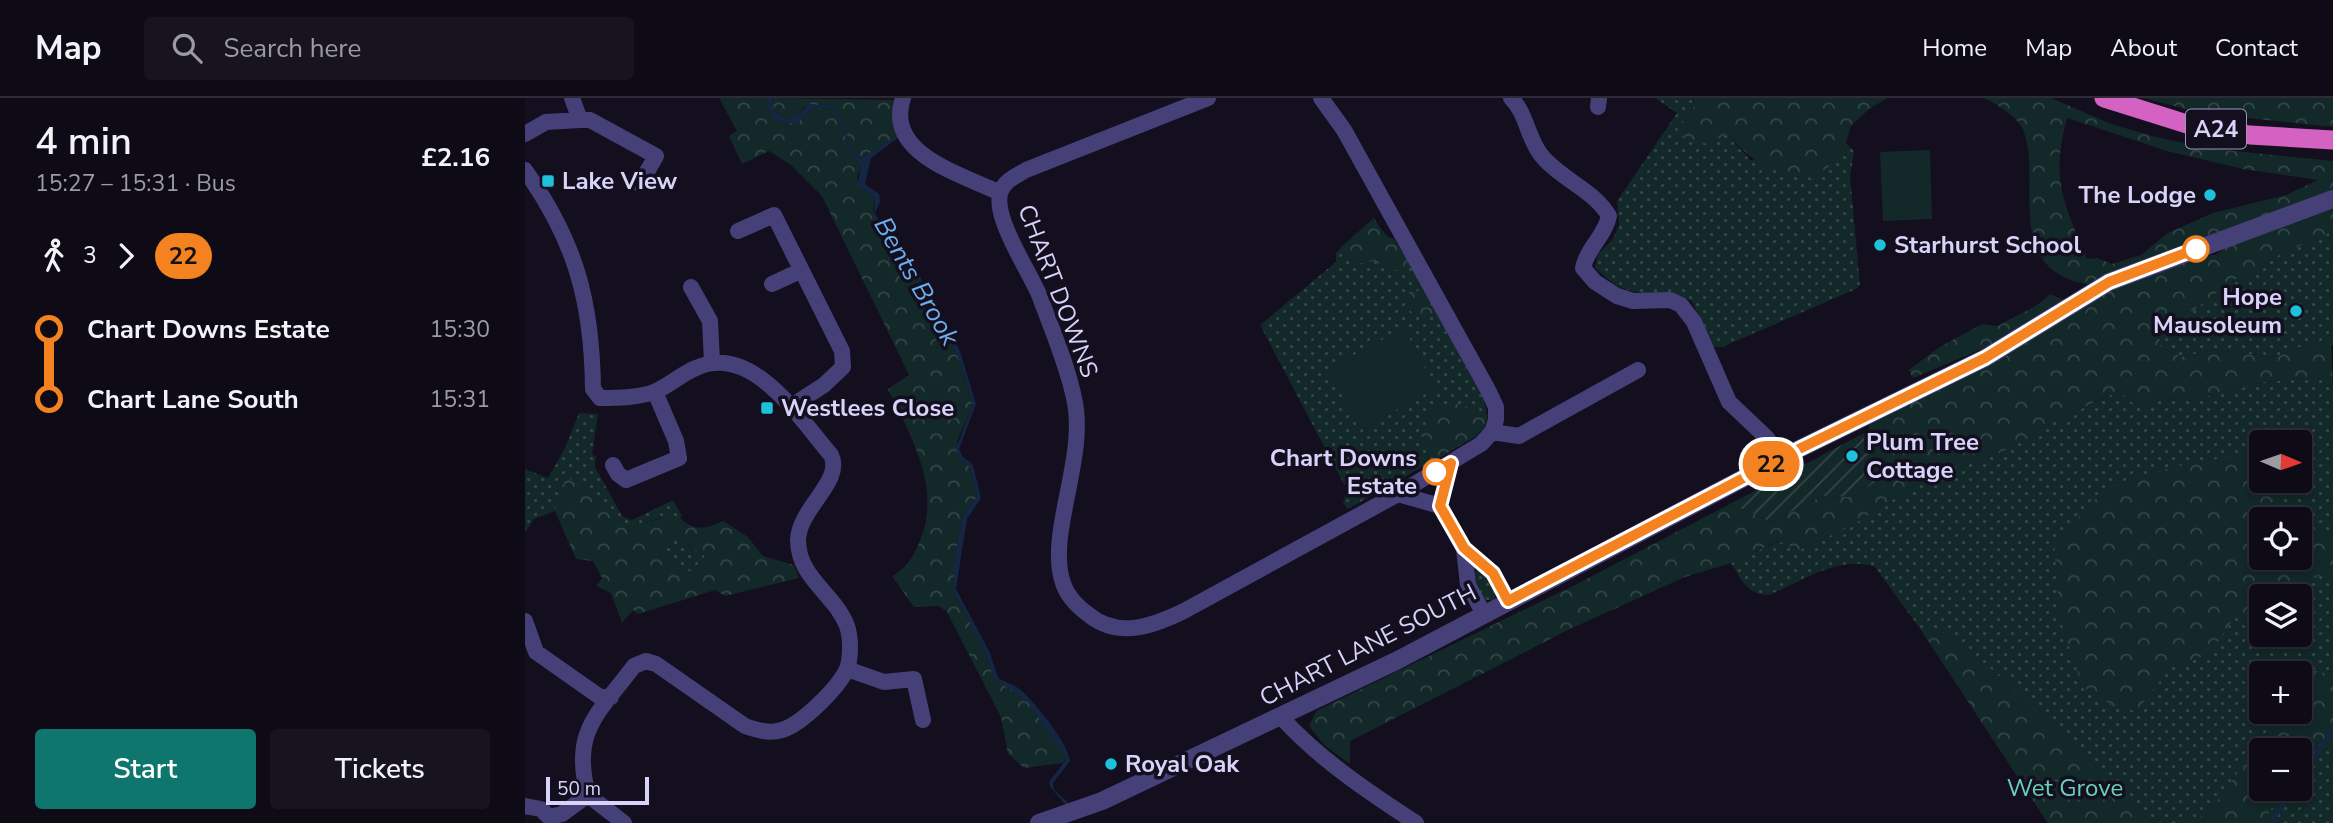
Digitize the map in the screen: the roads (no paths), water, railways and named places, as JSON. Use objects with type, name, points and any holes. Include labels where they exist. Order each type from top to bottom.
[{"type":"highway","name":"A24","points":[[2104,98],[2190,125],[2250,135],[2333,140]]},
{"type":"street","points":[[572,98],[580,120]]},
{"type":"street","points":[[904,98],[899,117],[900,127],[909,143],[937,162],[1000,193]]},
{"type":"street","name":"CHART DOWNS","points":[[1208,98],[1026,170],[1008,181],[1000,193],[1000,212],[1039,295],[1075,399],[1077,444],[1059,553],[1063,583],[1076,605],[1110,628],[1133,629],[1158,624],[1398,494],[1481,444],[1492,432]]},
{"type":"street","points":[[1321,98],[1344,130],[1488,390],[1496,407],[1492,432],[1519,436],[1638,370]]},
{"type":"street","points":[[1520,101],[1529,137],[1542,156],[1559,173],[1603,205],[1609,216],[1607,229],[1585,258],[1583,268],[1595,282],[1617,296],[1633,301],[1670,300],[1681,305],[1709,353],[1729,402],[1767,438],[1781,459]]},
{"type":"street","points":[[525,134],[546,122],[590,120],[656,156],[640,184]]},
{"type":"street","points":[[525,170],[556,220],[583,286],[593,351],[593,390],[600,398],[630,398],[655,392],[712,362],[733,363],[748,369],[790,407],[836,464],[833,474],[801,522],[798,541],[802,561],[810,577],[841,614],[848,629],[847,669],[805,718],[780,731],[761,732],[745,726],[656,664],[646,661],[634,666],[587,730],[582,746],[581,764],[589,795],[624,823]]},
{"type":"street","name":"CHART LANE SOUTH","points":[[1039,823],[1102,801],[1282,718],[1781,459],[1985,358],[2109,282],[2333,199]]},
{"type":"street","points":[[738,231],[774,215],[842,351],[843,367],[830,381],[790,407]]},
{"type":"street","points":[[772,284],[800,271]]},
{"type":"street","points":[[691,287],[710,321],[712,362]]},
{"type":"street","points":[[613,465],[627,480],[679,458],[676,441],[655,392]]},
{"type":"street","points":[[1451,463],[1440,506],[1464,548],[1493,573],[1508,601]]},
{"type":"street","points":[[1398,494],[1440,506]]},
{"type":"street","points":[[1464,548],[1468,585],[1484,614]]},
{"type":"street","points":[[526,621],[536,652],[600,697],[611,697]]},
{"type":"street","points":[[847,669],[884,682],[914,679],[923,719]]},
{"type":"street","points":[[1282,718],[1299,736],[1416,823]]},
{"type":"street","points":[[525,806],[541,809],[550,820],[589,795]]},
{"type":"water","points":[[766,98],[772,98],[774,111],[786,119],[799,114],[809,104],[832,106],[852,148],[861,159],[899,134],[899,137],[871,158],[865,184],[879,194],[880,202],[875,213],[878,219],[894,232],[899,249],[921,278],[930,302],[944,317],[961,354],[976,404],[959,449],[962,456],[973,465],[981,498],[967,519],[956,589],[990,653],[998,678],[1016,686],[1041,711],[1068,753],[1070,761],[1053,783],[1054,790],[1070,804],[1066,805],[1050,786],[1049,782],[1066,759],[1063,752],[1027,701],[994,678],[984,649],[954,592],[954,560],[963,515],[977,497],[970,467],[959,458],[956,448],[973,405],[958,357],[941,320],[928,303],[919,280],[896,251],[891,233],[874,217],[875,197],[857,187],[861,167],[831,109],[811,110],[797,124],[774,120]]},
{"type":"waterway","points":[[2312,760],[2333,729]]},
{"type":"waterway","points":[[2271,823],[2285,801]]},
{"type":"place","name":"Lake View","points":[[548,181]]},
{"type":"place","name":"The Lodge","points":[[2210,195]]},
{"type":"place","name":"Starhurst School","points":[[1880,245]]},
{"type":"place","name":"Hope Mausoleum","points":[[2296,311]]},
{"type":"place","name":"Westlees Close","points":[[767,408]]},
{"type":"place","name":"Plum Tree Cottage","points":[[1852,456]]},
{"type":"place","name":"Chart Downs Estate","points":[[1436,472]]},
{"type":"place","name":"Royal Oak","points":[[1111,764]]},
{"type":"water label","name":"Bents Brook","points":[[917,281]]},
{"type":"park label","name":"Wet Grove","points":[[2065,788]]}]
